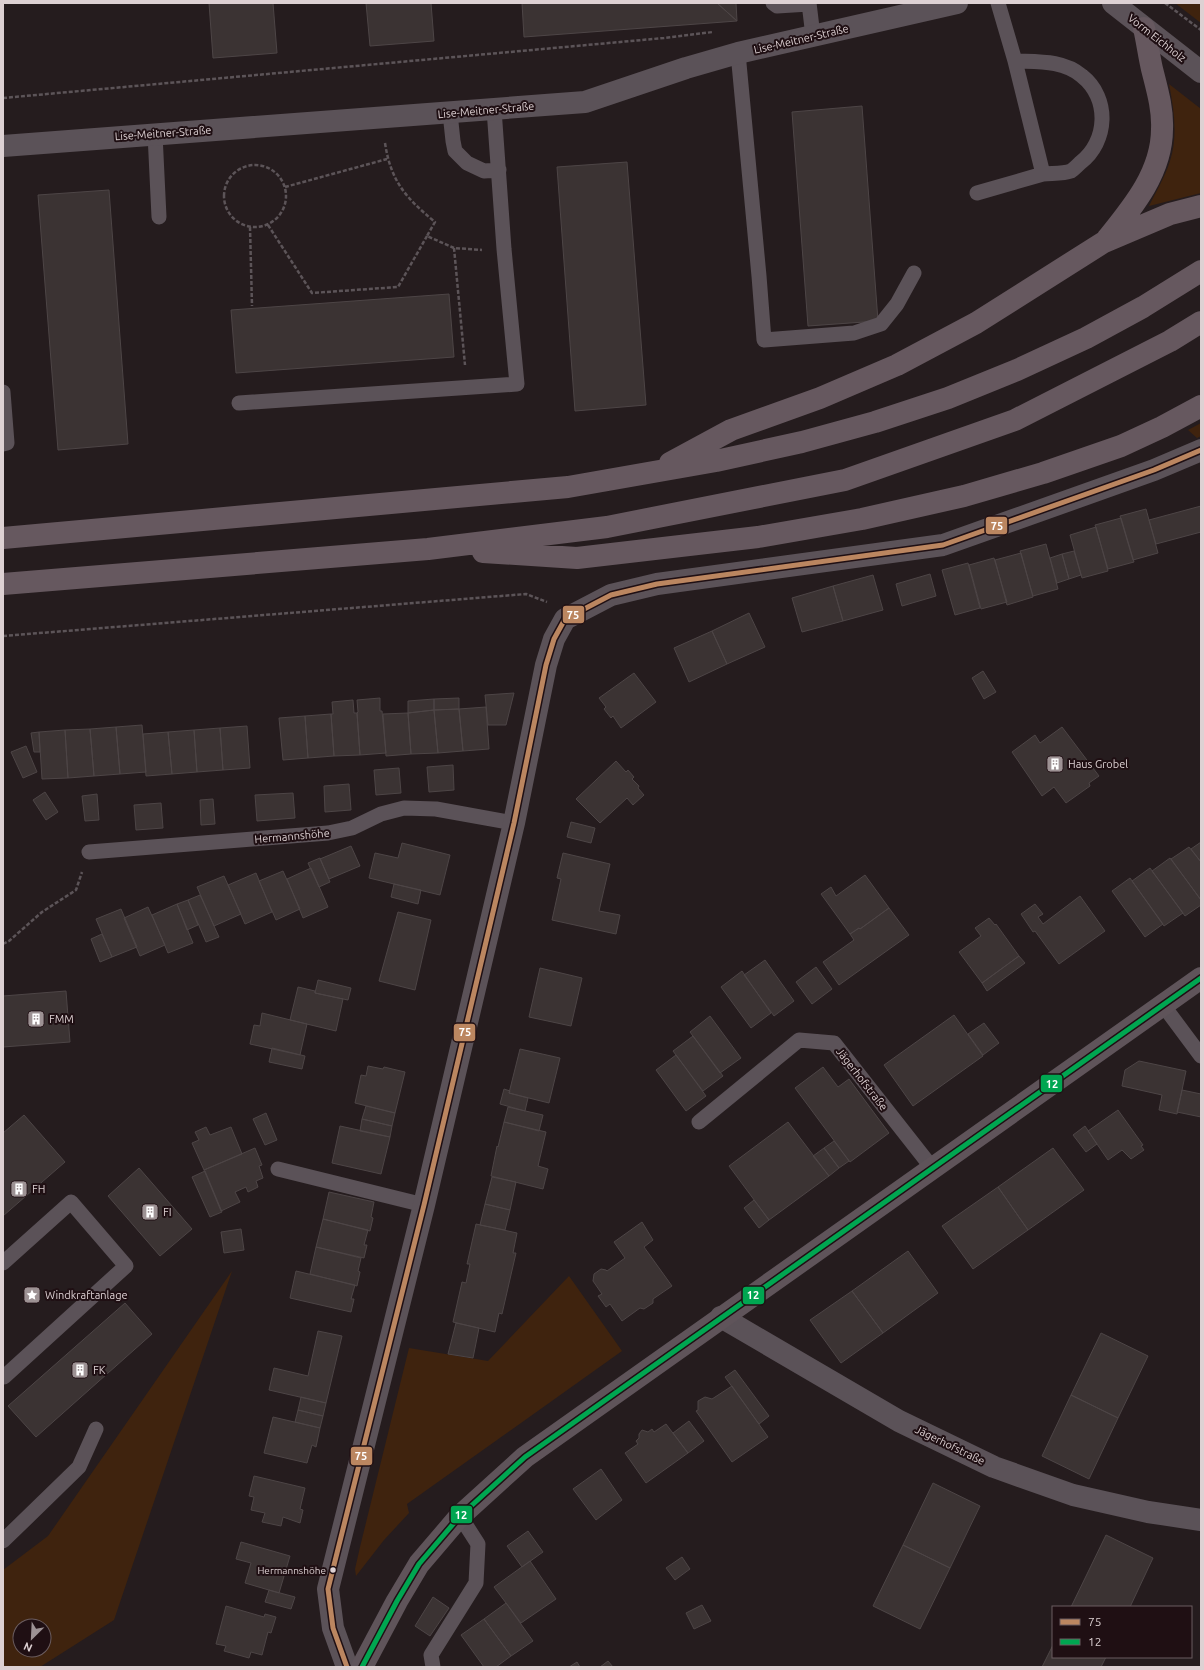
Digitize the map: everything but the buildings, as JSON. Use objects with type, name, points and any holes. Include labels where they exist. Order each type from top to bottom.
[{"type":"highway","points":[[1104,242],[1125,217],[1148,181],[1157,164],[1161,147],[1161,111],[1144,28]]},
{"type":"highway","points":[[653,472],[731,430],[820,398],[930,349],[976,323],[1104,242],[1170,214],[1201,206]]},
{"type":"highway","points":[[3,538],[568,486],[716,461],[802,442],[875,422],[948,398],[1017,370],[1086,338],[1143,307],[1201,271]]},
{"type":"highway","points":[[3,584],[428,548],[607,527],[846,480],[1015,420],[1170,341],[1201,322]]},
{"type":"highway","points":[[428,548],[577,558],[758,537],[862,519],[964,496],[1043,473],[1121,446],[1162,427],[1201,406]]},
{"type":"main road","points":[[362,1667],[397,1601],[419,1564],[460,1516],[525,1457],[1201,978]]},
{"type":"street","name":"Lise-Meitner-Straße","points":[[3,146],[585,102],[686,68],[738,53],[957,3]]},
{"type":"street","name":"Vorm Eichholz","points":[[1113,3],[1201,72]]},
{"type":"street","points":[[347,1667],[333,1628],[328,1589],[424,1206],[514,824],[546,665],[554,639],[565,619],[611,595],[657,584],[943,545],[1200,455]]},
{"type":"street","name":"Jägerhofstraße","points":[[721,1317],[899,1421],[994,1467],[1073,1495],[1148,1512],[1201,1520]]},
{"type":"lane","points":[[773,3],[777,6],[809,3],[814,36]]},
{"type":"lane","points":[[998,3],[1015,61],[1043,174]]},
{"type":"lane","points":[[738,53],[764,340],[854,333],[881,324],[897,304],[914,273]]},
{"type":"lane","points":[[977,193],[1043,174],[1070,171],[1090,156],[1099,138],[1102,119],[1098,95],[1082,76],[1057,63],[1015,61]]},
{"type":"lane","points":[[239,403],[517,384],[504,249],[494,109]]},
{"type":"lane","points":[[450,113],[455,151],[467,163],[484,171],[499,170]]},
{"type":"lane","points":[[155,134],[159,217]]},
{"type":"lane","points":[[3,392],[7,443],[3,444]]},
{"type":"lane","name":"Hermannshöhe","points":[[89,852],[328,833],[352,828],[381,814],[404,808],[436,808],[514,824]]},
{"type":"lane","points":[[1163,1005],[1201,1056]]},
{"type":"lane","name":"Jägerhofstraße","points":[[699,1122],[799,1040],[834,1044],[933,1169]]},
{"type":"lane","points":[[278,1170],[424,1206]]},
{"type":"lane","points":[[3,1262],[71,1202],[126,1266],[4,1378],[3,1376]]},
{"type":"lane","points":[[3,1541],[79,1467],[96,1430]]},
{"type":"lane","points":[[433,1667],[431,1654],[476,1583],[478,1544],[460,1516]]},
{"type":"path","points":[[1164,3],[1201,30]]},
{"type":"path","points":[[3,98],[656,39],[718,31]]},
{"type":"path","points":[[268,225],[312,293],[398,287],[435,222],[413,204],[396,182],[387,159],[381,118]]},
{"type":"path","points":[[285,187],[387,159]]},
{"type":"path","points":[[258,165],[270,169],[279,177],[285,187],[286,199],[283,209],[277,219],[268,225],[250,227],[238,223],[230,215],[224,204],[224,192],[228,180],[236,172],[246,166],[258,165]]},
{"type":"path","points":[[250,227],[252,306]]},
{"type":"path","points":[[427,236],[454,248],[479,250],[504,249]]},
{"type":"path","points":[[454,248],[467,388]]},
{"type":"path","points":[[3,636],[526,594],[550,603],[565,619]]},
{"type":"path","points":[[3,944],[42,912],[76,890],[89,852]]},
{"type":"shaded area","points":[[1175,3],[1201,3],[1201,23]]},
{"type":"shaded area","points":[[1169,84],[1201,109],[1201,193],[1149,206],[1166,173],[1174,142],[1175,132]]},
{"type":"shaded area","points":[[1201,423],[1201,436],[1197,438],[1188,430]]},
{"type":"shaded area","points":[[232,1271],[114,1620],[40,1667],[3,1667],[3,1570],[48,1536]]},
{"type":"shaded area","points":[[569,1276],[622,1351],[407,1504],[409,1513],[384,1540],[356,1576],[355,1569],[360,1547],[409,1348],[488,1361]]},
{"type":"transit line","name":"75","points":[[347,1667],[333,1628],[328,1589],[424,1205],[514,823],[546,665],[554,639],[565,619],[611,595],[657,584],[943,545],[1154,470],[1201,450]]},
{"type":"transit line","name":"12","points":[[362,1667],[397,1601],[419,1564],[460,1516],[525,1457],[1201,978]]},
{"type":"place","name":"Haus Grobel","points":[[1055,764]]},
{"type":"place","name":"FMM","points":[[36,1019]]},
{"type":"place","name":"FH","points":[[19,1189]]},
{"type":"place","name":"FI","points":[[150,1212]]},
{"type":"place","name":"Windkraftanlage","points":[[32,1295]]},
{"type":"place","name":"FK","points":[[80,1370]]},
{"type":"place","name":"Hermannshöhe","points":[[333,1570]]}]
